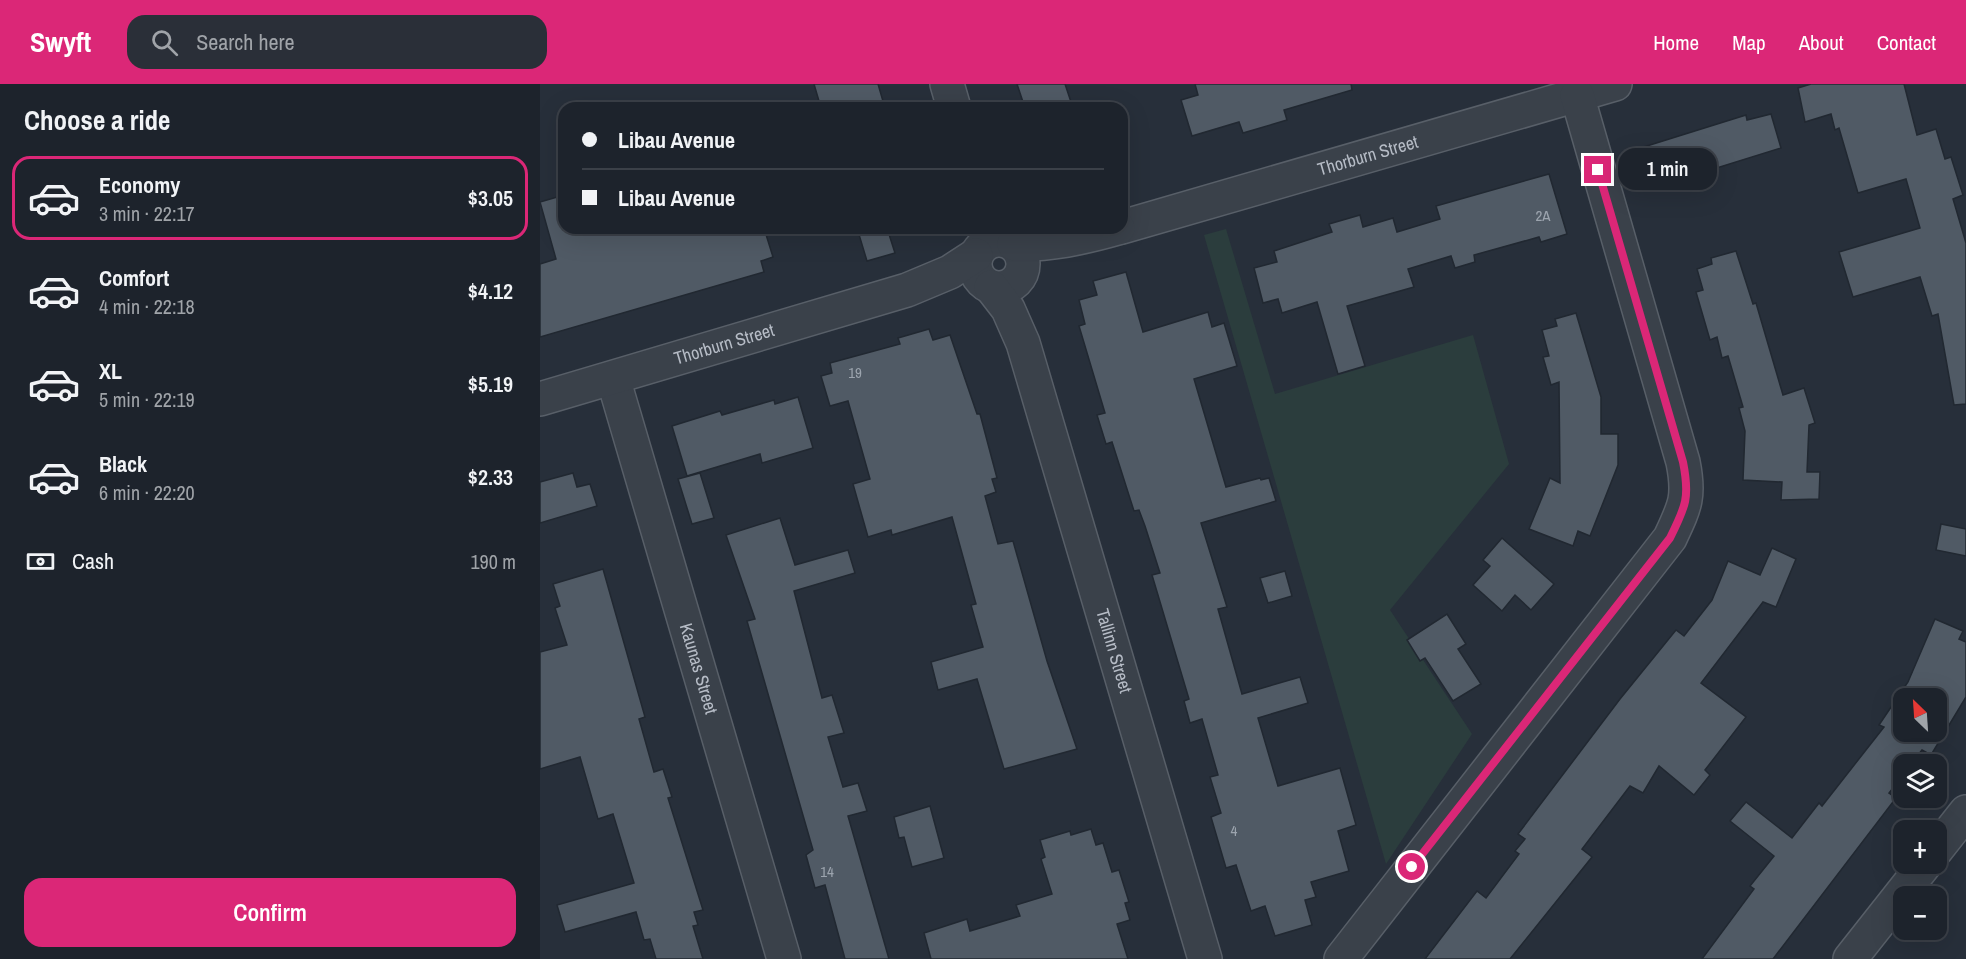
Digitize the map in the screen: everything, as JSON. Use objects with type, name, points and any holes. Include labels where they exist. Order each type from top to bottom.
[{"type":"street","points":[[947,84],[952,102]]},
{"type":"street","name":"Thorburn Street","points":[[1128,225],[1615,84]]},
{"type":"street","points":[[1341,959],[1670,538],[1684,510],[1688,487],[1683,462],[1577,95]]},
{"type":"street","name":"Thorburn Street","points":[[540,399],[908,290],[950,272],[997,256],[1096,234]]},
{"type":"street","name":"Tallinn Street","points":[[997,256],[1018,306],[1023,343],[1205,959]]},
{"type":"street","name":"Kaunas Street","points":[[613,378],[784,959]]},
{"type":"street","points":[[1947,836],[1966,812]]},
{"type":"street","points":[[1850,959],[1917,874]]},
{"type":"shaded area","points":[[1226,229],[1275,394],[1473,335],[1509,464],[1390,610],[1472,734],[1386,864],[1204,235]]},
{"type":"building","points":[[814,84],[878,84],[883,102],[819,102]]},
{"type":"building","points":[[1017,84],[1065,84],[1071,102],[1023,102]]},
{"type":"building","points":[[1195,84],[1351,84],[1352,90],[1284,110],[1287,120],[1243,133],[1239,122],[1192,136],[1181,100],[1198,95]]},
{"type":"building","points":[[1811,84],[1904,84],[1917,135],[1936,129],[1945,159],[1951,157],[1963,195],[1953,199],[1966,243],[1966,404],[1954,405],[1938,314],[1932,316],[1920,277],[1853,297],[1839,252],[1920,228],[1906,179],[1858,193],[1839,128],[1835,130],[1831,114],[1805,122],[1798,88]]},
{"type":"building","points":[[1771,114],[1781,148],[1646,190],[1634,150],[1746,115],[1747,120]]},
{"type":"building","points":[[1549,174],[1567,234],[1541,242],[1539,237],[1474,255],[1475,262],[1455,268],[1451,256],[1408,269],[1414,287],[1347,306],[1365,366],[1338,374],[1317,302],[1282,313],[1278,299],[1263,303],[1254,268],[1277,262],[1274,251],[1332,232],[1329,224],[1360,215],[1363,227],[1393,218],[1397,232],[1440,219],[1436,206]]},
{"type":"building","points":[[558,197],[558,234],[766,234],[773,257],[761,261],[764,272],[540,337],[540,264],[556,259],[540,202]]},
{"type":"building","points":[[859,234],[889,234],[895,253],[867,261]]},
{"type":"building","points":[[1736,251],[1753,304],[1756,303],[1783,395],[1804,388],[1815,423],[1809,425],[1807,472],[1820,472],[1819,499],[1781,500],[1782,482],[1743,480],[1745,431],[1739,408],[1743,407],[1728,356],[1722,358],[1717,337],[1710,340],[1696,292],[1703,290],[1697,269],[1712,264],[1711,258]]},
{"type":"building","points":[[1126,272],[1143,332],[1208,312],[1212,327],[1224,323],[1237,366],[1194,379],[1226,487],[1260,478],[1261,480],[1269,478],[1276,501],[1201,523],[1227,607],[1218,609],[1242,694],[1300,677],[1308,703],[1258,718],[1278,786],[1340,768],[1356,825],[1338,831],[1349,871],[1311,882],[1316,897],[1305,900],[1312,925],[1275,936],[1265,906],[1251,911],[1236,865],[1226,868],[1211,817],[1221,813],[1210,777],[1218,775],[1202,719],[1190,723],[1184,701],[1189,699],[1152,575],[1160,573],[1145,526],[1139,510],[1134,511],[1112,442],[1106,444],[1097,415],[1105,413],[1079,326],[1085,324],[1079,300],[1097,295],[1093,281]]},
{"type":"building","points":[[1576,313],[1601,397],[1601,434],[1618,434],[1618,465],[1590,536],[1578,531],[1573,546],[1529,529],[1550,478],[1560,483],[1559,382],[1551,385],[1543,357],[1549,356],[1542,330],[1557,326],[1555,319]]},
{"type":"building","points":[[929,329],[933,340],[950,335],[977,414],[980,414],[997,478],[992,479],[996,492],[985,496],[998,544],[1013,541],[1047,661],[1077,749],[1004,769],[977,679],[938,690],[931,662],[983,647],[971,605],[976,604],[952,517],[892,535],[891,530],[868,537],[853,484],[870,479],[848,401],[830,406],[821,376],[832,373],[830,363],[900,344],[898,338]]},
{"type":"building","points":[[798,397],[813,448],[762,463],[760,454],[687,476],[672,426],[720,411],[722,415],[774,400],[775,404]]},
{"type":"building","points":[[573,473],[577,487],[590,484],[597,506],[540,523],[540,482]]},
{"type":"building","points":[[700,473],[714,518],[692,524],[678,479]]},
{"type":"building","points":[[780,518],[795,565],[848,550],[855,573],[794,591],[822,698],[832,695],[844,733],[828,737],[843,787],[858,783],[867,811],[848,816],[889,959],[845,959],[825,885],[815,888],[806,855],[813,850],[747,621],[755,619],[726,535]]},
{"type":"building","points":[[1941,524],[1966,529],[1966,556],[1936,550]]},
{"type":"building","points":[[1502,538],[1554,584],[1531,610],[1515,595],[1502,611],[1473,585],[1490,566],[1483,560]]},
{"type":"building","points":[[1772,548],[1796,559],[1776,607],[1763,602],[1701,683],[1746,717],[1705,770],[1710,775],[1694,795],[1659,766],[1643,793],[1630,786],[1582,849],[1592,857],[1510,959],[1425,959],[1477,891],[1486,898],[1519,854],[1515,851],[1525,839],[1518,834],[1620,699],[1676,630],[1684,636],[1712,600],[1728,561],[1760,575]]},
{"type":"building","points":[[603,569],[645,717],[639,719],[654,772],[663,769],[672,797],[668,798],[703,910],[694,912],[698,925],[693,926],[703,959],[656,959],[650,939],[644,940],[636,912],[565,932],[557,905],[634,883],[613,814],[598,819],[580,757],[540,769],[540,652],[567,645],[555,608],[560,606],[553,584]]},
{"type":"building","points":[[1285,571],[1292,596],[1268,603],[1260,578]]},
{"type":"building","points":[[1447,614],[1466,644],[1458,649],[1481,684],[1453,701],[1425,658],[1420,661],[1407,640]]},
{"type":"building","points":[[1935,619],[1963,631],[1959,639],[1966,642],[1966,697],[1947,728],[1947,688],[1904,688]]},
{"type":"building","points":[[1893,704],[1893,742],[1939,742],[1932,754],[1922,750],[1919,754],[1893,754],[1893,788],[1889,793],[1893,796],[1893,802],[1773,959],[1702,959],[1754,889],[1750,886],[1774,856],[1730,821],[1746,802],[1792,838],[1819,803],[1822,806],[1884,727],[1879,725]]},
{"type":"building","points":[[930,806],[944,858],[912,867],[904,837],[899,838],[894,817]]},
{"type":"building","points":[[1091,829],[1096,845],[1103,843],[1112,872],[1119,870],[1129,902],[1125,903],[1130,920],[1117,924],[1128,959],[931,959],[924,933],[967,919],[970,931],[1020,916],[1016,905],[1052,894],[1041,859],[1045,857],[1040,840],[1070,831],[1071,835]]},
{"type":"route","points":[[1412,867],[1670,538],[1684,510],[1688,487],[1683,462],[1598,170]]}]
